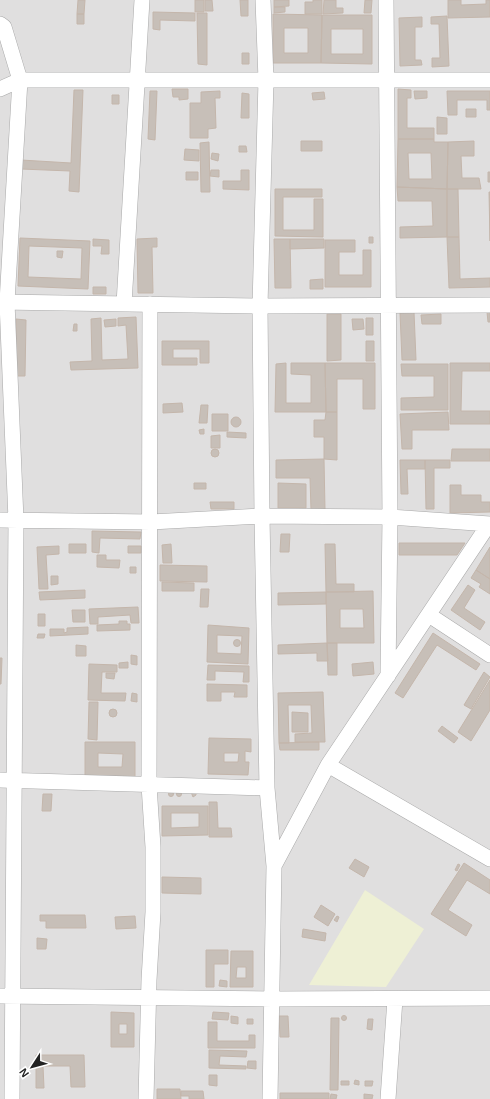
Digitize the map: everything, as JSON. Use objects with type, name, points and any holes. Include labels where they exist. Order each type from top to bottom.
[{"type":"street","points":[[124,304],[142,0]]},
{"type":"street","points":[[263,0],[266,80],[260,306],[262,516],[267,788],[274,866],[273,999],[270,1099]]},
{"type":"street","points":[[386,0],[388,80],[390,517],[388,676]]},
{"type":"street","points":[[0,24],[4,27],[20,80],[4,302],[16,520],[7,780],[12,821],[6,996],[12,1099]]},
{"type":"street","points":[[0,89],[20,80],[490,80]]},
{"type":"street","points":[[4,302],[260,306],[389,304],[490,305]]},
{"type":"street","points":[[146,1099],[153,912],[153,846],[149,785],[151,522],[150,304]]},
{"type":"street","points":[[0,520],[151,522],[262,516],[390,517],[490,524],[328,765],[274,866]]},
{"type":"street","points":[[429,616],[490,655]]},
{"type":"street","points":[[328,765],[490,859]]},
{"type":"street","points":[[7,780],[267,788]]},
{"type":"street","points":[[6,996],[150,996],[273,999],[489,996]]},
{"type":"street","points":[[388,1099],[395,998]]},
{"type":"shaded area","points":[[0,0],[490,0],[490,1099],[0,1099]]},
{"type":"green space","points":[[365,890],[424,929],[386,987],[309,985]]},
{"type":"building","points":[[78,0],[85,0],[84,14],[77,14]]},
{"type":"building","points":[[195,0],[204,0],[204,12],[195,12]]},
{"type":"building","points":[[205,0],[212,0],[213,11],[205,11]]},
{"type":"building","points":[[240,0],[248,0],[248,16],[241,16]]},
{"type":"building","points":[[274,0],[289,0],[289,6],[274,7]]},
{"type":"building","points":[[313,0],[322,0],[322,14],[305,14],[305,2],[313,2]]},
{"type":"building","points":[[324,0],[336,0],[336,8],[343,8],[343,13],[323,14]]},
{"type":"building","points":[[365,0],[372,0],[371,13],[364,13]]},
{"type":"building","points":[[448,0],[461,0],[461,5],[486,4],[486,0],[490,0],[490,17],[448,18]]},
{"type":"building","points":[[274,7],[285,7],[285,12],[274,13]]},
{"type":"building","points":[[153,12],[195,13],[195,21],[160,20],[160,30],[153,29]]},
{"type":"building","points":[[197,13],[207,13],[207,65],[198,64]]},
{"type":"building","points":[[77,14],[84,14],[84,24],[77,24]]},
{"type":"building","points":[[273,14],[322,15],[321,63],[273,63]],"holes":[[[284,28],[308,28],[308,53],[284,53]]]},
{"type":"building","points":[[322,15],[372,15],[372,64],[321,63]],"holes":[[[331,29],[363,29],[363,54],[331,54]]]},
{"type":"building","points":[[447,16],[449,66],[432,67],[432,58],[440,58],[439,24],[431,24],[431,17]]},
{"type":"building","points":[[422,17],[422,27],[415,27],[415,60],[421,60],[422,65],[400,66],[399,18]]},
{"type":"building","points":[[242,53],[249,53],[249,64],[242,64]]},
{"type":"building","points":[[172,89],[188,89],[188,99],[179,100],[179,97],[173,97]]},
{"type":"building","points":[[398,89],[411,90],[411,98],[407,98],[407,128],[434,128],[434,139],[398,139]]},
{"type":"building","points":[[74,90],[83,90],[79,192],[69,191],[70,171],[21,169],[21,160],[71,163]]},
{"type":"building","points":[[150,91],[157,91],[155,140],[148,139]]},
{"type":"building","points":[[220,91],[220,98],[215,98],[216,128],[208,129],[208,138],[190,138],[190,103],[201,103],[201,92]]},
{"type":"building","points":[[414,91],[427,91],[427,98],[415,99]]},
{"type":"building","points":[[447,91],[490,91],[490,110],[487,110],[487,100],[457,100],[457,115],[448,115]]},
{"type":"building","points":[[324,92],[325,99],[313,100],[312,93]]},
{"type":"building","points":[[242,93],[249,94],[249,118],[241,118]]},
{"type":"building","points":[[112,95],[119,95],[119,104],[112,104]]},
{"type":"building","points":[[466,109],[476,109],[476,117],[466,117]]},
{"type":"building","points":[[437,117],[447,118],[447,134],[437,134]]},
{"type":"building","points":[[398,139],[434,139],[434,142],[448,142],[447,189],[397,187]],"holes":[[[408,153],[431,153],[432,179],[409,179]]]},
{"type":"building","points":[[301,141],[322,141],[322,151],[301,151]]},
{"type":"building","points":[[474,141],[474,156],[461,156],[462,178],[479,178],[481,189],[447,189],[448,142]]},
{"type":"building","points":[[209,142],[210,192],[201,192],[200,143]]},
{"type":"building","points":[[239,146],[246,146],[247,152],[239,152]]},
{"type":"building","points":[[185,149],[199,150],[199,161],[184,160]]},
{"type":"building","points":[[212,153],[219,154],[218,161],[211,159]]},
{"type":"building","points":[[211,170],[219,170],[219,177],[210,176]]},
{"type":"building","points":[[241,170],[249,170],[249,190],[223,189],[223,181],[241,181]]},
{"type":"building","points":[[186,172],[198,172],[198,180],[186,180]]},
{"type":"building","points":[[488,172],[490,172],[490,182],[488,182]]},
{"type":"building","points":[[397,187],[447,189],[447,237],[400,238],[400,227],[433,226],[432,201],[398,201]]},
{"type":"building","points":[[275,189],[322,189],[322,197],[283,197],[283,230],[314,230],[314,199],[323,199],[323,237],[275,236]]},
{"type":"building","points":[[447,189],[458,189],[459,237],[447,237]]},
{"type":"building","points":[[489,192],[490,192],[490,241]]},
{"type":"building","points":[[369,237],[373,237],[373,243],[369,243]]},
{"type":"building","points":[[447,237],[459,237],[460,279],[490,278],[490,287],[449,288]]},
{"type":"building","points":[[20,238],[90,241],[88,289],[18,286]],"holes":[[[29,246],[82,248],[81,279],[28,277]]]},
{"type":"building","points":[[157,238],[157,247],[152,247],[153,293],[138,293],[137,239]]},
{"type":"building","points":[[93,239],[109,240],[109,254],[101,254],[102,246],[93,246]]},
{"type":"building","points":[[274,239],[290,239],[291,288],[275,288]]},
{"type":"building","points":[[290,239],[324,239],[324,248],[290,249]]},
{"type":"building","points":[[325,240],[355,240],[355,252],[339,252],[339,275],[363,275],[363,250],[371,250],[371,287],[325,287]]},
{"type":"building","points":[[57,251],[63,251],[62,258],[57,257]]},
{"type":"building","points":[[323,279],[323,289],[310,289],[310,280]]},
{"type":"building","points":[[93,287],[106,287],[106,294],[93,294]]},
{"type":"building","points":[[414,312],[416,360],[402,360],[400,313]]},
{"type":"building","points":[[487,312],[490,312],[490,322],[488,322]]},
{"type":"building","points":[[327,314],[341,314],[341,360],[327,361]]},
{"type":"building","points":[[441,314],[441,324],[422,324],[421,315]]},
{"type":"building","points":[[136,317],[138,368],[71,370],[70,362],[92,361],[91,319],[101,318],[102,360],[128,359],[126,325],[118,326],[118,318]]},
{"type":"building","points":[[366,318],[373,318],[373,335],[366,335]]},
{"type":"building","points":[[16,319],[26,320],[25,376],[16,376]]},
{"type":"building","points":[[116,319],[116,326],[105,327],[104,320]]},
{"type":"building","points":[[352,319],[363,319],[364,329],[353,330]]},
{"type":"building","points":[[74,324],[77,324],[77,331],[73,331]]},
{"type":"building","points":[[162,341],[209,341],[209,363],[200,363],[200,349],[173,349],[173,358],[197,358],[197,365],[162,365]]},
{"type":"building","points":[[366,341],[374,341],[374,361],[366,361]]},
{"type":"building","points":[[286,363],[286,403],[311,403],[311,375],[291,374],[291,363],[325,363],[326,412],[275,412],[276,364]]},
{"type":"building","points":[[325,363],[375,363],[375,409],[363,409],[363,379],[337,379],[337,412],[326,412]]},
{"type":"building","points":[[450,363],[490,363],[490,371],[462,371],[461,411],[490,411],[490,424],[450,424]]},
{"type":"building","points":[[401,364],[448,364],[448,410],[401,410],[401,398],[434,397],[434,376],[402,376]]},
{"type":"building","points":[[182,403],[183,412],[163,413],[163,404]]},
{"type":"building","points":[[201,405],[208,405],[207,423],[199,423]]},
{"type":"building","points":[[326,412],[337,412],[337,460],[324,459],[324,437],[314,437],[314,420],[325,420]]},
{"type":"building","points":[[448,412],[449,430],[412,430],[412,449],[402,449],[400,414]]},
{"type":"building","points":[[212,414],[228,414],[228,431],[212,431]]},
{"type":"building","points":[[234,417],[238,417],[240,418],[240,426],[234,427],[231,424],[231,420]]},
{"type":"building","points":[[204,429],[204,434],[200,434],[199,430]]},
{"type":"building","points":[[227,432],[246,433],[246,438],[227,437]]},
{"type":"building","points":[[220,435],[220,448],[211,448],[211,436]]},
{"type":"building","points":[[215,449],[218,450],[218,456],[215,457],[212,456],[211,453],[212,450]]},
{"type":"building","points":[[452,449],[490,449],[490,461],[451,461]]},
{"type":"building","points":[[324,459],[325,510],[311,510],[310,478],[276,478],[276,460]]},
{"type":"building","points":[[400,460],[425,460],[425,469],[407,469],[408,494],[401,494]]},
{"type":"building","points":[[425,460],[450,460],[450,468],[434,468],[434,509],[426,509]]},
{"type":"building","points":[[194,483],[206,483],[206,489],[194,489]]},
{"type":"building","points":[[278,483],[306,484],[306,508],[278,508]]},
{"type":"building","points":[[450,485],[461,485],[461,495],[481,495],[481,502],[490,502],[490,512],[450,513]]},
{"type":"building","points":[[210,502],[234,502],[234,509],[211,509]]},
{"type":"building","points":[[92,531],[141,532],[140,539],[100,538],[99,553],[92,552]]},
{"type":"building","points":[[281,534],[290,534],[289,552],[280,552]]},
{"type":"building","points":[[399,543],[465,543],[457,555],[399,555]]},
{"type":"building","points":[[69,544],[86,544],[86,553],[69,553]]},
{"type":"building","points":[[171,544],[172,563],[163,563],[162,545]]},
{"type":"building","points":[[325,544],[335,544],[336,584],[354,584],[354,592],[326,592]]},
{"type":"building","points":[[59,546],[59,554],[46,555],[48,589],[39,589],[37,547]]},
{"type":"building","points":[[128,546],[141,546],[141,553],[128,553]]},
{"type":"building","points":[[490,547],[490,579],[476,570]]},
{"type":"building","points":[[97,555],[106,555],[106,560],[120,560],[119,568],[97,567]]},
{"type":"building","points":[[160,565],[207,566],[207,582],[160,581]]},
{"type":"building","points":[[130,567],[136,567],[136,573],[130,573]]},
{"type":"building","points":[[476,570],[490,579],[490,594],[479,587],[481,584],[471,578]]},
{"type":"building","points":[[51,576],[58,576],[58,584],[51,585]]},
{"type":"building","points":[[162,582],[194,583],[194,591],[162,591]]},
{"type":"building","points":[[468,585],[475,590],[464,608],[485,622],[480,630],[451,610]]},
{"type":"building","points":[[201,589],[209,589],[208,607],[200,607]]},
{"type":"building","points":[[85,590],[85,598],[40,600],[39,592]]},
{"type":"building","points":[[373,591],[374,643],[327,643],[326,592]],"holes":[[[340,609],[363,609],[364,628],[340,628]]]},
{"type":"building","points":[[326,592],[326,604],[278,605],[278,593]]},
{"type":"building","points":[[138,607],[139,623],[131,623],[130,615],[98,617],[98,624],[90,624],[89,609]]},
{"type":"building","points":[[72,610],[85,610],[85,622],[73,622]]},
{"type":"building","points":[[38,614],[45,614],[45,626],[38,626]]},
{"type":"building","points":[[119,621],[127,621],[127,624],[130,624],[130,630],[97,631],[97,625],[119,624]]},
{"type":"building","points":[[208,625],[249,628],[248,664],[207,662]],"holes":[[[217,635],[242,636],[241,654],[217,653]]]},
{"type":"building","points":[[88,627],[88,634],[50,636],[50,629],[64,629],[64,633],[67,632],[67,628]]},
{"type":"building","points":[[433,633],[480,664],[476,670],[437,645],[403,698],[395,693]]},
{"type":"building","points":[[38,634],[45,634],[44,638],[37,638]]},
{"type":"building","points":[[237,639],[240,640],[240,646],[237,647],[234,646],[233,643],[234,640]]},
{"type":"building","points":[[327,643],[337,643],[337,675],[328,675]]},
{"type":"building","points":[[327,643],[328,661],[317,661],[317,653],[278,654],[278,645]]},
{"type":"building","points":[[76,645],[86,646],[86,656],[76,656]]},
{"type":"building","points":[[131,655],[137,656],[137,665],[131,664]]},
{"type":"building","points":[[0,658],[2,658],[1,684],[0,684]]},
{"type":"building","points":[[128,662],[128,668],[119,668],[119,663]]},
{"type":"building","points":[[373,662],[374,674],[353,676],[352,664]]},
{"type":"building","points":[[89,664],[117,665],[117,672],[102,672],[101,693],[126,693],[125,701],[88,700]]},
{"type":"building","points":[[208,665],[249,666],[249,682],[243,682],[244,672],[215,671],[215,680],[207,680]]},
{"type":"building","points":[[484,672],[490,677],[471,709],[464,705]]},
{"type":"building","points":[[106,673],[115,673],[114,679],[106,678]]},
{"type":"building","points":[[490,680],[490,710],[471,741],[458,732]]},
{"type":"building","points":[[207,684],[247,685],[247,697],[234,697],[235,692],[221,692],[221,701],[207,701]]},
{"type":"building","points":[[323,692],[325,742],[295,742],[295,734],[312,733],[311,705],[288,705],[289,743],[279,743],[278,693]]},
{"type":"building","points":[[132,693],[137,694],[137,702],[131,701]]},
{"type":"building","points":[[89,702],[98,702],[97,740],[88,739]]},
{"type":"building","points":[[111,709],[115,709],[117,713],[115,717],[111,717],[109,715],[109,711]]},
{"type":"building","points":[[292,712],[308,713],[308,732],[292,732]]},
{"type":"building","points":[[442,726],[458,738],[454,743],[438,731]]},
{"type":"building","points":[[209,738],[251,739],[251,752],[245,751],[245,762],[249,762],[248,775],[208,774]],"holes":[[[224,753],[239,753],[238,762],[224,762]]]},
{"type":"building","points":[[85,742],[135,742],[135,782],[85,782]],"holes":[[[98,753],[123,754],[122,767],[98,767]]]},
{"type":"building","points":[[319,742],[319,750],[280,750],[279,743]]},
{"type":"building","points":[[171,791],[174,794],[171,797],[168,794]]},
{"type":"building","points":[[179,791],[182,794],[179,797],[176,794]]},
{"type":"building","points":[[191,792],[196,792],[196,795],[193,797]]},
{"type":"building","points":[[43,794],[52,794],[51,811],[42,811]]},
{"type":"building","points":[[209,802],[217,802],[218,828],[231,828],[232,837],[209,837]]},
{"type":"building","points":[[162,806],[208,806],[208,835],[162,836]],"holes":[[[171,813],[199,813],[199,827],[171,828]]]},
{"type":"building","points":[[355,859],[369,867],[364,877],[349,868]]},
{"type":"building","points":[[464,863],[490,880],[490,894],[467,880],[448,910],[472,925],[466,936],[431,914]]},
{"type":"building","points":[[458,864],[460,865],[457,871],[455,870]]},
{"type":"building","points":[[162,877],[201,878],[201,894],[162,893]]},
{"type":"building","points":[[321,905],[335,914],[328,926],[314,917]]},
{"type":"building","points":[[40,915],[85,915],[86,928],[46,928],[46,921],[40,921]]},
{"type":"building","points":[[135,916],[136,928],[116,929],[115,917]]},
{"type":"building","points":[[337,916],[339,917],[337,922],[334,920]]},
{"type":"building","points":[[303,929],[326,933],[325,941],[302,937]]},
{"type":"building","points":[[37,938],[47,939],[46,949],[37,949]]},
{"type":"building","points":[[206,950],[228,950],[228,964],[214,964],[214,987],[206,987]]},
{"type":"building","points":[[231,951],[253,951],[253,987],[230,987]],"holes":[[[237,967],[246,967],[246,978],[236,978]]]},
{"type":"building","points":[[220,980],[227,981],[227,987],[219,986]]},
{"type":"building","points":[[111,1012],[134,1013],[134,1047],[111,1047]],"holes":[[[119,1024],[127,1024],[127,1034],[119,1034]]]},
{"type":"building","points":[[213,1012],[229,1013],[228,1020],[212,1019]]},
{"type":"building","points":[[344,1015],[347,1018],[344,1021],[341,1018]]},
{"type":"building","points":[[231,1016],[238,1017],[238,1024],[231,1023]]},
{"type":"building","points":[[279,1016],[288,1016],[289,1037],[280,1037]]},
{"type":"building","points":[[331,1018],[339,1018],[338,1090],[330,1090]]},
{"type":"building","points":[[247,1019],[253,1019],[253,1024],[247,1024]]},
{"type":"building","points":[[368,1019],[373,1019],[372,1030],[367,1029]]},
{"type":"building","points":[[208,1022],[217,1022],[217,1041],[249,1041],[249,1035],[255,1035],[255,1048],[208,1048]]},
{"type":"building","points":[[209,1050],[247,1051],[246,1057],[220,1056],[219,1065],[246,1066],[246,1069],[209,1068]]},
{"type":"building","points":[[36,1055],[84,1055],[85,1087],[71,1087],[70,1066],[43,1066],[44,1088],[36,1088]]},
{"type":"building","points":[[248,1061],[256,1061],[256,1069],[247,1068]]},
{"type":"building","points":[[209,1075],[217,1075],[217,1086],[209,1085]]},
{"type":"building","points":[[355,1080],[359,1081],[359,1085],[354,1084]]},
{"type":"building","points":[[341,1081],[349,1081],[349,1085],[341,1085]]},
{"type":"building","points":[[365,1081],[373,1081],[372,1086],[365,1086]]},
{"type":"building","points":[[157,1089],[180,1089],[181,1099],[157,1099]]},
{"type":"building","points":[[181,1091],[203,1091],[204,1099],[189,1099],[189,1096],[181,1096]]},
{"type":"building","points":[[280,1093],[329,1093],[329,1099],[280,1099]]},
{"type":"building","points":[[331,1094],[337,1095],[336,1099],[330,1099]]},
{"type":"building","points":[[364,1094],[373,1095],[372,1099],[364,1099]]}]
